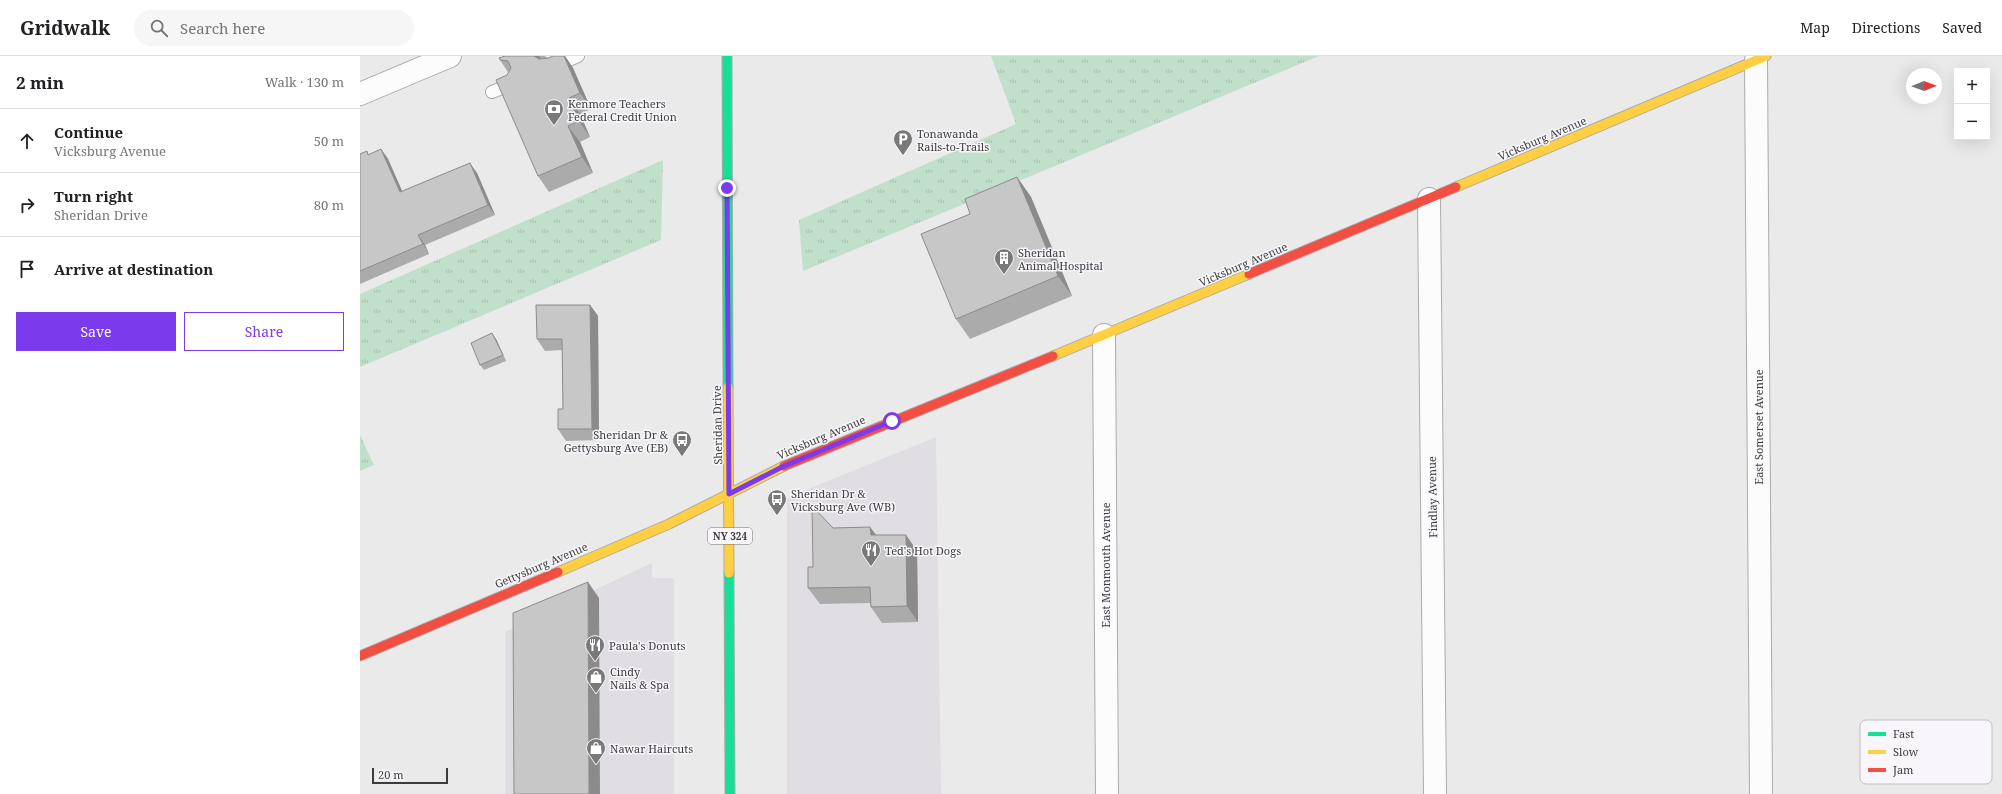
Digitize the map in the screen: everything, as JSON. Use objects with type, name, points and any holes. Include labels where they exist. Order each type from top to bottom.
[{"type":"street","points":[[360,94],[450,56]]},
{"type":"street","name":"Sheridan Drive","points":[[727,56],[730,794]]},
{"type":"street","name":"Vicksburg Avenue","points":[[729,494],[782,467],[1104,335],[1761,58]]},
{"type":"street","name":"East Somerset Avenue","points":[[1761,58],[1761,794]]},
{"type":"street","name":"Findlay Avenue","points":[[1429,199],[1435,794]]},
{"type":"street","name":"East Monmouth Avenue","points":[[1104,335],[1107,794]]},
{"type":"street","name":"Gettysburg Avenue","points":[[360,656],[669,524],[729,494]]},
{"type":"lane","points":[[550,68],[578,56]]},
{"type":"lane","points":[[492,92],[515,83]]},
{"type":"shaded area","points":[[936,437],[941,794],[787,794],[787,501],[791,496]]},
{"type":"shaded area","points":[[652,563],[652,578],[674,578],[674,794],[505,794],[505,632]]},
{"type":"green space","points":[[991,56],[1319,56],[803,271],[799,220],[1016,124]]},
{"type":"green space","points":[[663,160],[661,240],[360,367],[360,294]]},
{"type":"green space","points":[[360,435],[374,465],[360,471]]},
{"type":"building","name":"Kenmore Teachers Federal Credit Union","points":[[505,56],[534,56],[539,59],[553,56],[564,56],[580,93],[569,98],[579,121],[568,126],[582,157],[538,176],[496,80],[507,75],[511,68],[508,61],[500,60],[499,58]]},
{"type":"building","points":[[381,149],[400,192],[470,163],[488,205],[418,235],[423,244],[360,271],[360,154],[367,151],[368,155]]},
{"type":"building","name":"Sheridan Animal Hospital","points":[[1017,177],[1058,276],[956,319],[921,234],[970,214],[965,199]]},
{"type":"building","points":[[536,305],[590,305],[592,429],[558,429],[558,409],[563,409],[562,339],[537,339]]},
{"type":"building","points":[[492,333],[503,355],[480,365],[471,343]]},
{"type":"building","name":"Ted's Hot Dogs","points":[[812,506],[833,528],[870,527],[871,535],[906,535],[907,606],[871,607],[870,587],[808,588],[808,567],[813,567]]},
{"type":"building","points":[[588,582],[589,794],[514,794],[513,613]]},
{"type":"traffic: fast","points":[[727,56],[728,387]]},
{"type":"traffic: fast","points":[[729,573],[730,794]]},
{"type":"traffic: slow","points":[[1456,187],[1766,56]]},
{"type":"traffic: slow","points":[[1053,356],[1249,274]]},
{"type":"traffic: slow","points":[[728,387],[729,573]]},
{"type":"traffic: slow","points":[[558,572],[669,524],[784,466]]},
{"type":"traffic: jam","points":[[1249,274],[1456,187]]},
{"type":"traffic: jam","points":[[784,466],[1053,356]]},
{"type":"traffic: jam","points":[[360,656],[558,572]]},
{"type":"place","name":"Kenmore Teachers Federal Credit Union","points":[[554,126]]},
{"type":"place","name":"Tonawanda Rails-to-Trails","points":[[903,156]]},
{"type":"place","name":"Sheridan Animal Hospital","points":[[1004,275]]},
{"type":"place","name":"Sheridan Dr & Gettysburg Ave (EB)","points":[[682,457]]},
{"type":"place","name":"Sheridan Dr & Vicksburg Ave (WB)","points":[[777,516]]},
{"type":"place","name":"Ted's Hot Dogs","points":[[871,567]]},
{"type":"place","name":"Paula's Donuts","points":[[595,662]]},
{"type":"place","name":"Cindy Nails & Spa","points":[[596,694]]},
{"type":"place","name":"Nawar Haircuts","points":[[596,765]]},
{"type":"route","points":[[727,188],[729,494],[782,467],[892,421]]}]
